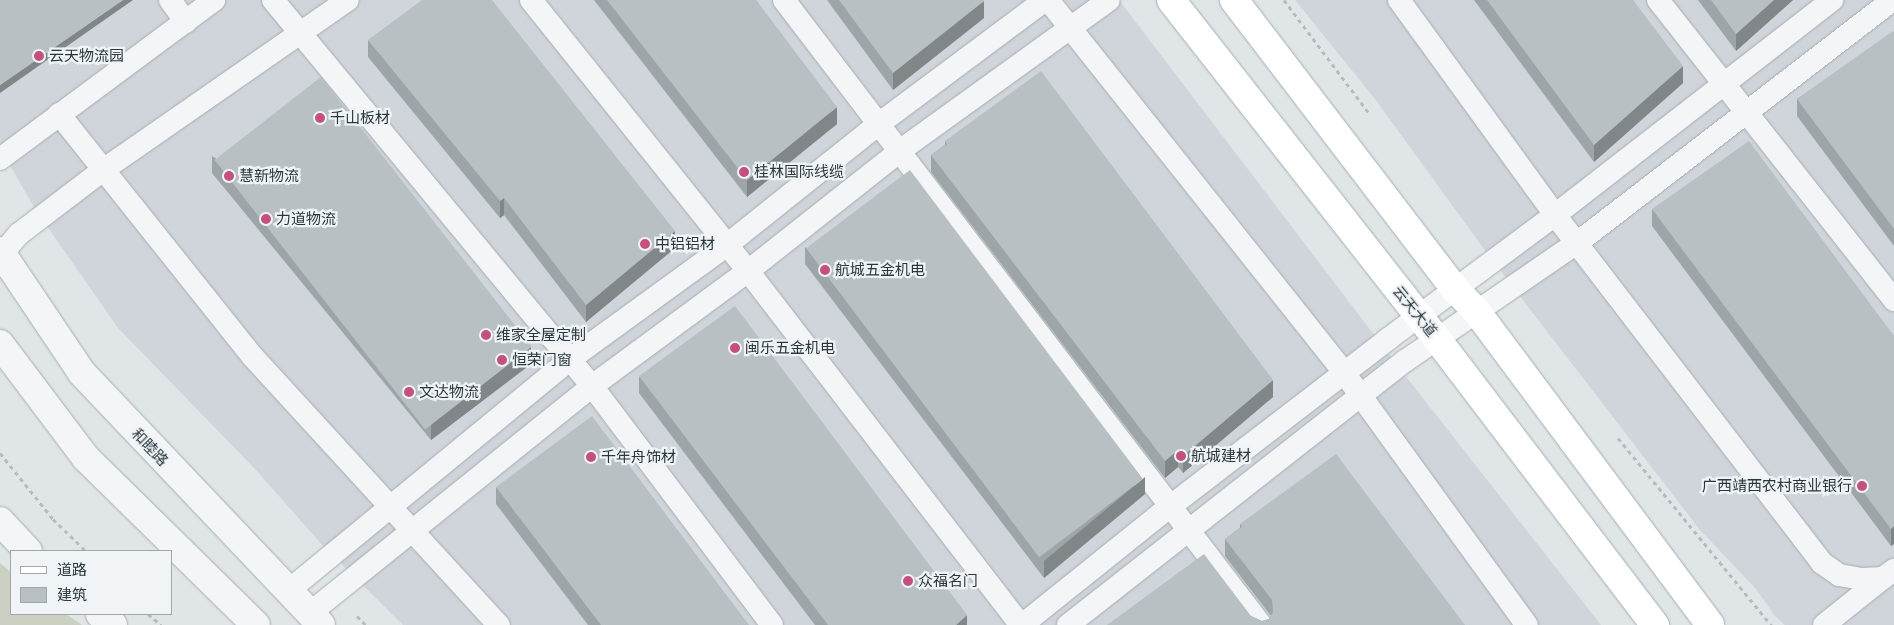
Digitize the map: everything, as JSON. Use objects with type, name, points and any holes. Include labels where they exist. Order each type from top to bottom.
[{"type":"main road","name":"云天大道","points":[[1171,0],[1437,339],[1655,625]]},
{"type":"main road","points":[[1234,0],[1455,289],[1477,312],[1710,625]]},
{"type":"street","name":"和睦路","points":[[1,252],[82,373],[316,619]]},
{"type":"street","points":[[0,344],[86,458],[256,625]]},
{"type":"street","points":[[0,521],[27,550]]},
{"type":"street","points":[[101,615],[112,625]]},
{"type":"lane","points":[[170,0],[186,22]]},
{"type":"lane","points":[[273,0],[300,36],[592,386],[772,625]]},
{"type":"lane","points":[[1,252],[19,234],[103,170],[300,36],[348,0]]},
{"type":"lane","points":[[531,0],[748,271],[1021,625],[1172,504],[1345,374],[1418,316],[1555,215],[1832,0]]},
{"type":"lane","points":[[784,0],[1172,504],[1261,625]]},
{"type":"lane","points":[[288,591],[569,360],[728,246],[880,123],[1047,0],[1345,374],[1527,625]]},
{"type":"lane","points":[[316,619],[410,530],[592,386],[748,271],[901,150],[1072,30],[1109,0]]},
{"type":"lane","points":[[1399,0],[1555,215],[1822,563],[1839,575],[1889,574]]},
{"type":"lane","points":[[1658,0],[1894,300]]},
{"type":"lane","points":[[1068,625],[1437,339],[1577,243],[1894,0]]},
{"type":"lane","points":[[0,160],[59,114],[186,22],[211,1]]},
{"type":"lane","points":[[59,114],[252,357],[499,625]]},
{"type":"lane","points":[[1824,625],[1889,574]]},
{"type":"path","points":[[0,453],[53,519],[85,550]]},
{"type":"path","points":[[149,615],[161,625]]},
{"type":"shaded area","points":[[0,0],[1119,0],[1404,374],[1601,625],[403,625],[325,548],[255,469],[118,328],[35,209],[0,148]]},
{"type":"shaded area","points":[[1295,0],[1894,0],[1894,625],[1785,625],[1775,616],[1756,589],[1700,530],[1489,256],[1375,99]]},
{"type":"green space","points":[[0,563],[10,571],[10,615],[67,615],[82,625],[0,625]]},
{"type":"building","name":"云天物流园","points":[[0,0],[123,0],[0,85]]},
{"type":"building","points":[[422,0],[492,0],[675,231],[586,305],[504,198],[500,201],[368,40]]},
{"type":"building","points":[[607,0],[756,0],[837,107],[747,180]]},
{"type":"building","points":[[839,0],[983,0],[984,1],[893,73]]},
{"type":"building","points":[[1487,0],[1633,0],[1683,66],[1594,145]]},
{"type":"building","points":[[1711,0],[1774,0],[1736,34]]},
{"type":"building","points":[[1894,32],[1894,229],[1797,99]]},
{"type":"building","points":[[1041,71],[1273,380],[1183,456],[1178,450],[1165,461],[931,155],[947,144],[945,141]]},
{"type":"building","points":[[321,77],[532,346],[425,430],[215,160]]},
{"type":"building","points":[[1749,141],[1894,336],[1894,526],[1891,529],[1652,209]]},
{"type":"building","points":[[910,170],[1143,479],[1039,557],[806,248]]},
{"type":"building","points":[[735,306],[967,615],[956,625],[828,625],[639,376]]},
{"type":"building","points":[[592,416],[749,625],[601,625],[496,487]]},
{"type":"building","points":[[1336,454],[1465,625],[1107,625],[1204,554],[1251,616],[1262,621],[1269,619],[1273,612],[1272,600],[1225,539],[1242,527],[1240,524]]},
{"type":"place","name":"云天物流园","points":[[39,56]]},
{"type":"place","name":"千山板材","points":[[320,118]]},
{"type":"place","name":"桂林国际线缆","points":[[744,172]]},
{"type":"place","name":"慧新物流","points":[[229,176]]},
{"type":"place","name":"力道物流","points":[[266,219]]},
{"type":"place","name":"中铝铝材","points":[[645,244]]},
{"type":"place","name":"航城五金机电","points":[[825,270]]},
{"type":"place","name":"维家全屋定制","points":[[486,335]]},
{"type":"place","name":"闽乐五金机电","points":[[735,348]]},
{"type":"place","name":"恒荣门窗","points":[[502,360]]},
{"type":"place","name":"文达物流","points":[[409,392]]},
{"type":"place","name":"航城建材","points":[[1181,456]]},
{"type":"place","name":"千年舟饰材","points":[[591,457]]},
{"type":"place","name":"广西靖西农村商业银行","points":[[1862,486]]},
{"type":"place","name":"众福名门","points":[[908,581]]}]
